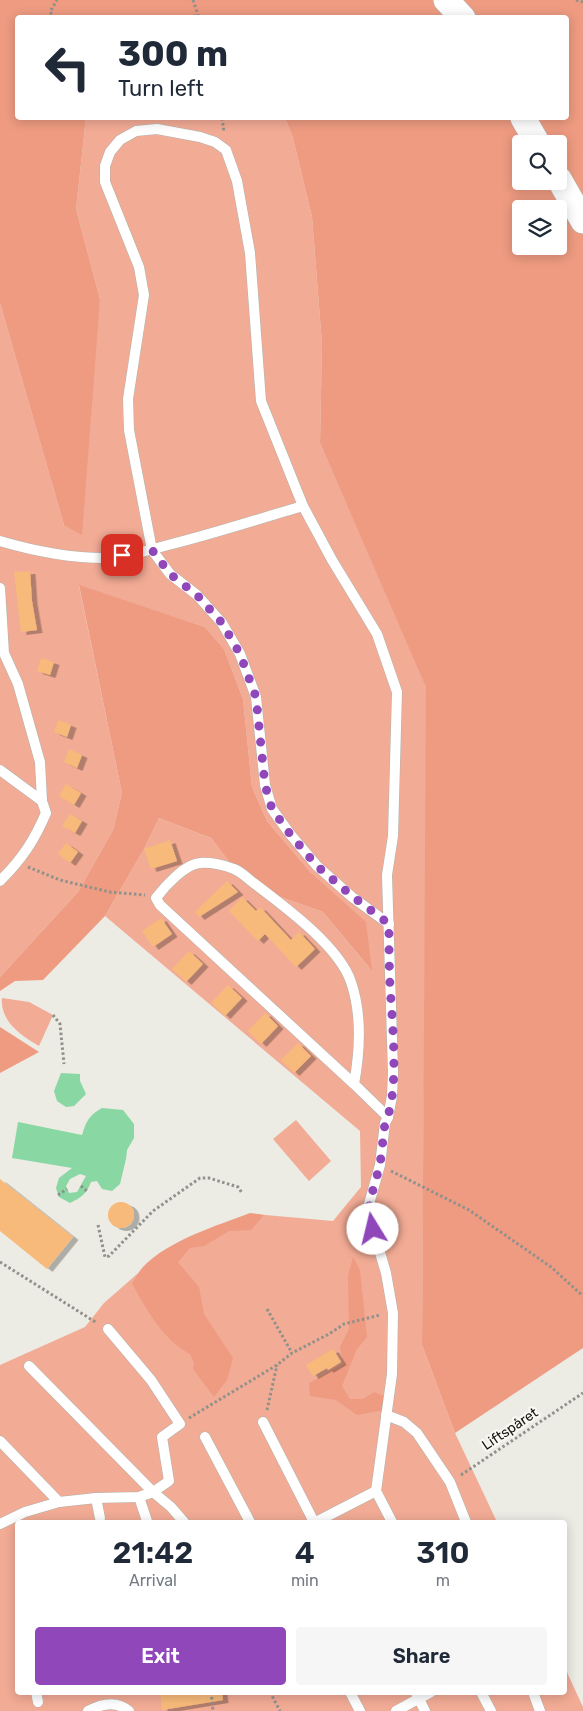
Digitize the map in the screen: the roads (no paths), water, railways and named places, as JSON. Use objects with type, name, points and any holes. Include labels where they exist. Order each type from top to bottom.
[{"type":"street","points":[[446,0],[460,15]]},
{"type":"street","points":[[524,120],[533,135]]},
{"type":"street","points":[[565,190],[583,221]]},
{"type":"lane","points":[[389,924],[317,866],[272,809],[265,785],[256,697],[240,654],[222,623],[197,595],[170,574],[152,550],[129,430],[128,399],[144,295],[139,267],[105,182],[105,166],[110,152],[120,140],[136,131],[158,129],[200,137],[215,142],[226,150],[236,181],[250,253],[261,401],[303,506],[332,560],[377,634],[396,692],[393,836],[387,874],[389,924],[393,1073],[392,1096],[385,1123],[380,1165],[369,1204],[373,1229],[386,1273],[393,1313],[392,1374],[376,1491],[391,1520]]},
{"type":"lane","points":[[0,541],[64,555],[106,558],[152,550],[303,506]]},
{"type":"lane","points":[[0,588],[2,651],[18,684],[40,762],[42,801],[46,813],[34,840],[18,864],[0,881]]},
{"type":"lane","points":[[0,770],[42,801]]},
{"type":"lane","points":[[354,1084],[357,1065],[358,1020],[351,981],[339,960],[312,931],[234,869],[200,862],[184,871],[164,888],[156,898],[160,905],[388,1117]]},
{"type":"lane","points":[[0,1524],[25,1512],[59,1502],[96,1498],[139,1497],[153,1492],[169,1481],[162,1437],[180,1424],[151,1380],[108,1329]]},
{"type":"lane","points":[[29,1366],[182,1520]]},
{"type":"lane","points":[[386,1416],[404,1422],[418,1434],[450,1482],[465,1520]]},
{"type":"lane","points":[[263,1422],[314,1520]]},
{"type":"lane","points":[[205,1436],[249,1520]]},
{"type":"lane","points":[[0,1441],[59,1502]]},
{"type":"lane","points":[[328,1520],[376,1491]]},
{"type":"lane","points":[[139,1497],[147,1520]]},
{"type":"lane","points":[[96,1498],[100,1518]]},
{"type":"lane","points":[[352,1695],[360,1711]]},
{"type":"lane","points":[[396,1711],[417,1695],[425,1711]]},
{"type":"lane","points":[[483,1695],[491,1711]]},
{"type":"lane","points":[[534,1695],[540,1711]]},
{"type":"lane","points":[[88,1711],[96,1706],[110,1703],[125,1707],[129,1711]]}]
